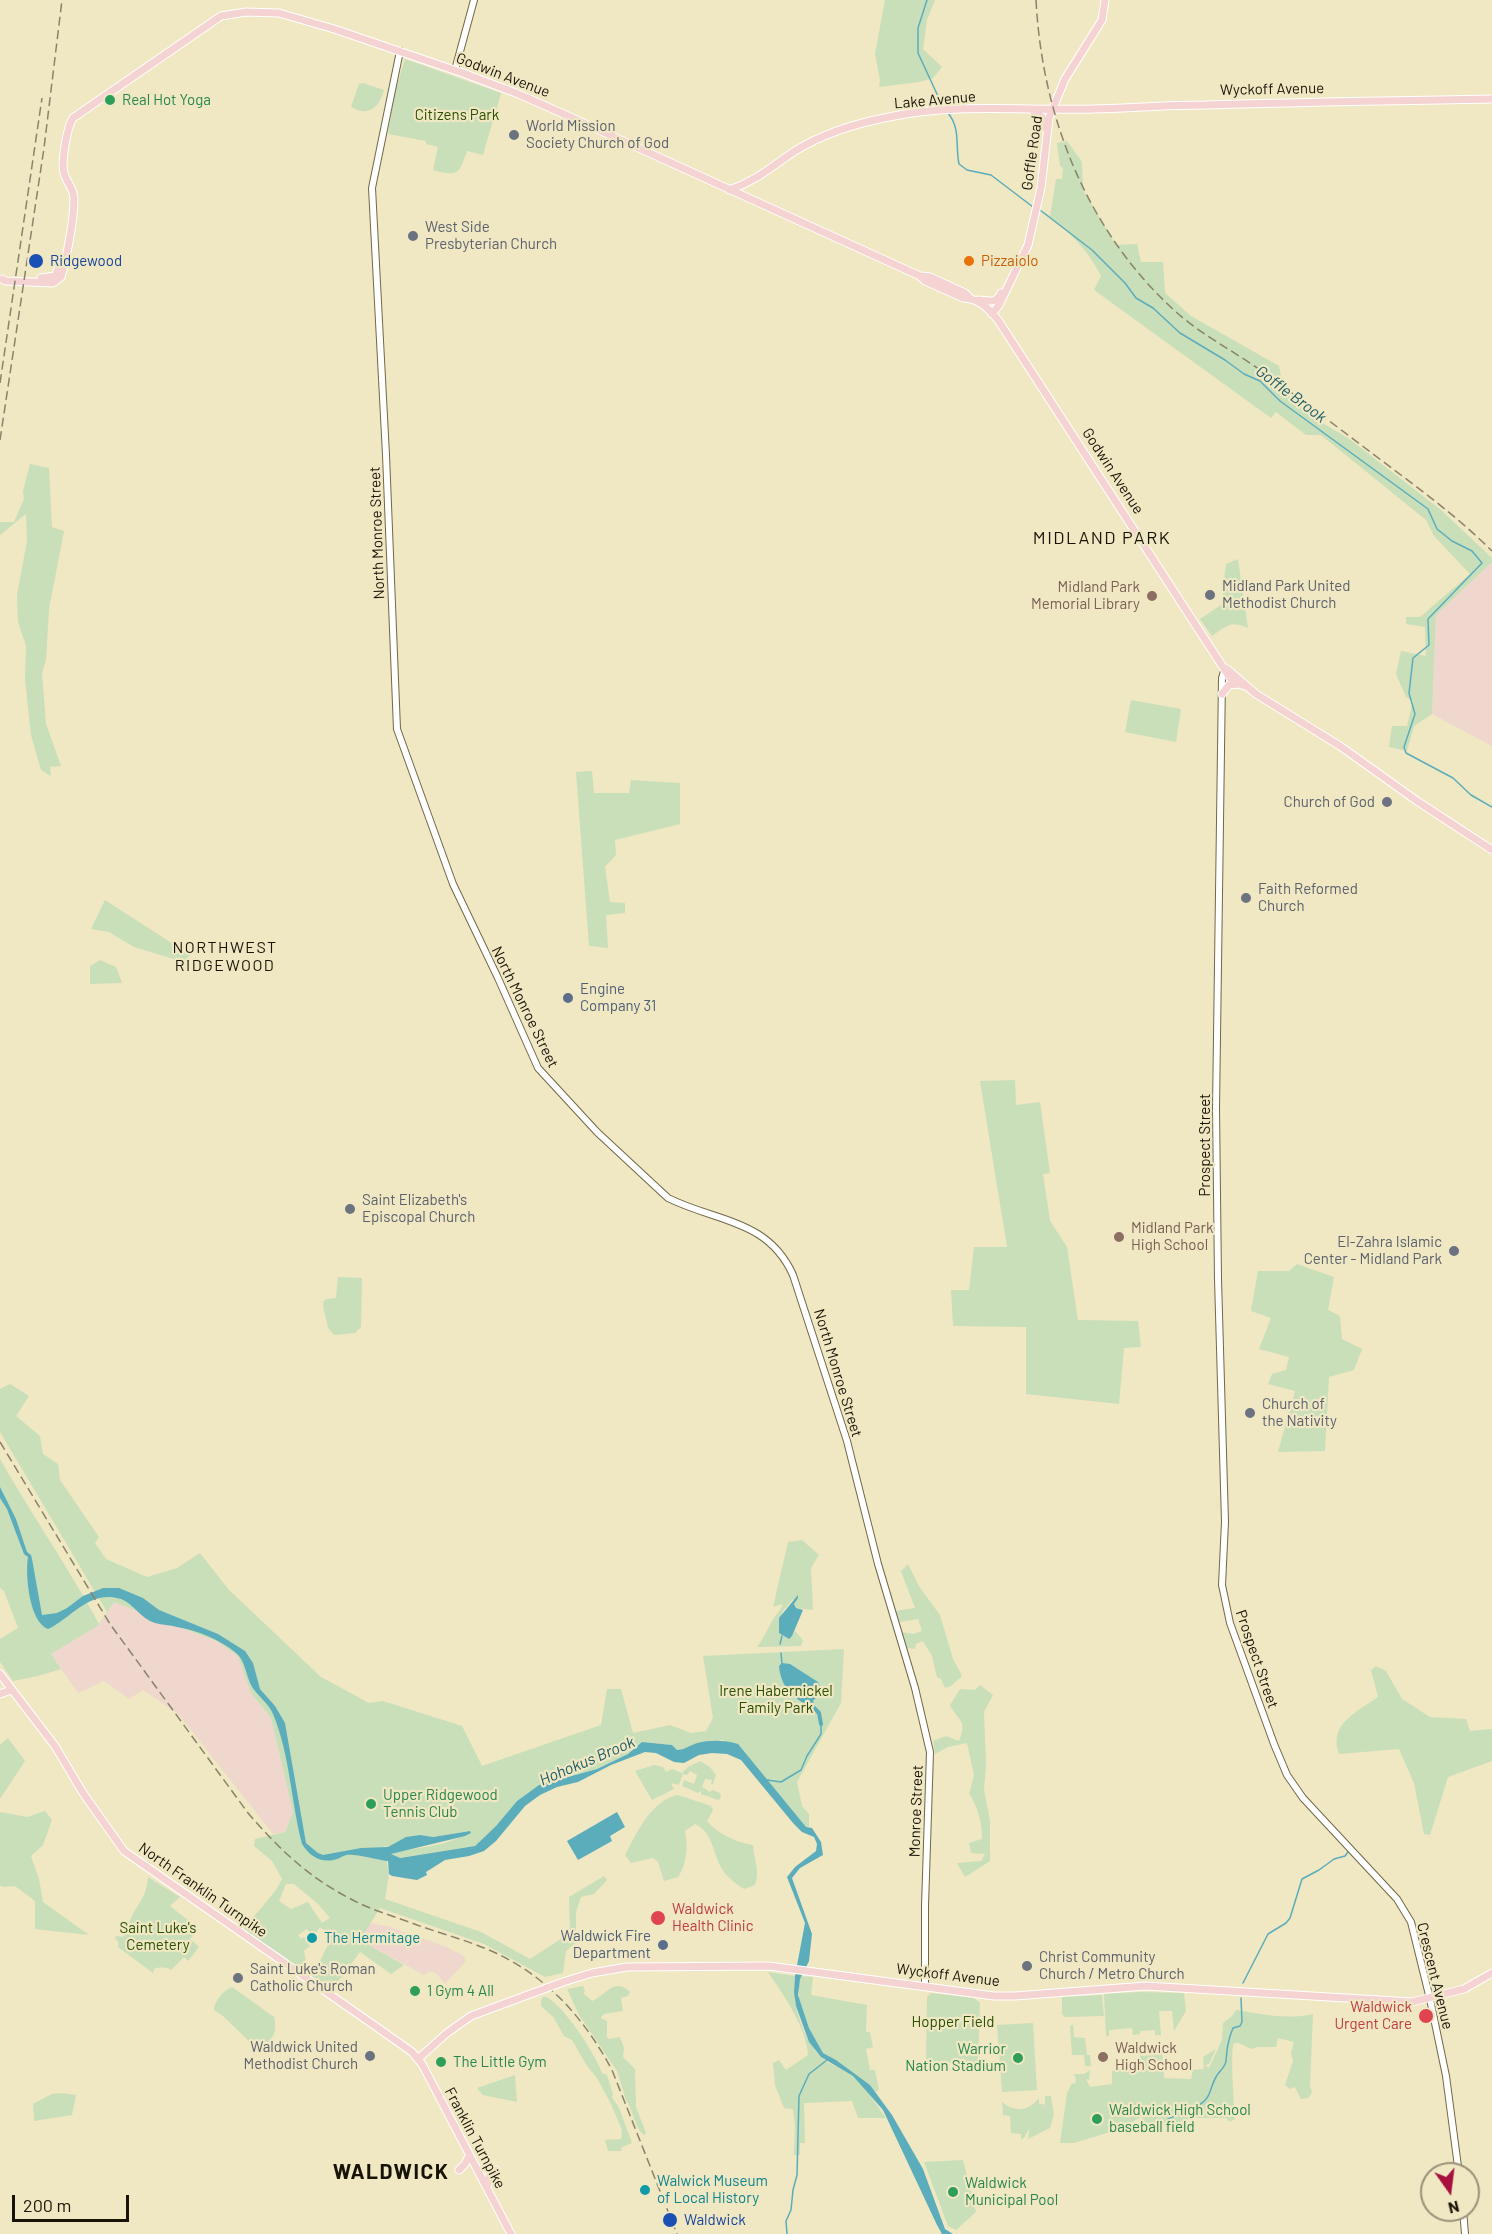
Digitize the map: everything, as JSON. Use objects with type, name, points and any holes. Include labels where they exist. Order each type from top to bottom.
[{"type":"main road","points":[[455,70],[474,0]]},
{"type":"main road","name":"Goffle Road","points":[[992,314],[1008,288],[1028,245],[1038,204],[1049,118],[1065,79],[1101,20],[1105,0]]},
{"type":"main road","name":"Godwin Avenue","points":[[1,279],[6,277],[50,278],[57,275],[70,200],[63,167],[71,121],[227,14],[279,13],[400,51],[535,101],[920,276],[925,281],[963,298],[972,299],[992,314],[1007,334],[1230,678],[1248,687]]},
{"type":"main road","name":"North Monroe Street","points":[[400,51],[372,188],[397,729],[453,884],[538,1068],[597,1132],[668,1198],[749,1228],[774,1246],[790,1267],[810,1322],[847,1441],[878,1564],[902,1639]]},
{"type":"main road","name":"Wyckoff Avenue","points":[[1053,108],[1080,110],[1209,104],[1492,99]]},
{"type":"main road","points":[[1030,108],[1042,117],[1047,132]]},
{"type":"main road","name":"Lake Avenue","points":[[729,190],[747,184],[796,151],[845,129],[889,117],[945,110],[1053,108]]},
{"type":"main road","points":[[972,299],[993,302],[999,298],[1003,290],[1008,288]]},
{"type":"main road","points":[[999,305],[1007,334]]},
{"type":"main road","name":"Godwin Avenue","points":[[1225,668],[1248,687],[1340,746],[1417,801],[1492,850]]},
{"type":"main road","name":"Prospect Street","points":[[1225,668],[1222,678],[1216,1101],[1225,1522],[1222,1585],[1230,1623],[1266,1723]]},
{"type":"main road","points":[[1222,694],[1229,685],[1239,684]]},
{"type":"main road","name":"Monroe Street","points":[[902,1639],[930,1752],[925,1906],[926,1987]]},
{"type":"main road","name":"North Franklin Turnpike","points":[[0,1674],[55,1746],[83,1793],[124,1851],[326,1992]]},
{"type":"main road","points":[[0,1694],[11,1690]]},
{"type":"main road","name":"Crescent Avenue","points":[[1266,1723],[1287,1775],[1297,1791],[1402,1906],[1413,1931],[1430,1999],[1447,2085],[1457,2162]]},
{"type":"main road","name":"Wyckoff Avenue","points":[[418,2059],[447,2033],[471,2016],[592,1972],[627,1967],[755,1966],[795,1969],[1005,1996],[1146,1986],[1412,2002],[1472,1986],[1492,1972]]},
{"type":"main road","name":"Franklin Turnpike","points":[[326,1992],[412,2052],[418,2059],[511,2234]]},
{"type":"main road","points":[[459,2170],[469,2156]]},
{"type":"main road","points":[[487,2190],[487,2180],[496,2170]]},
{"type":"shaded area","points":[[1492,562],[1492,746],[1432,714],[1436,615]]},
{"type":"shaded area","points":[[114,1602],[216,1641],[238,1656],[251,1693],[271,1718],[293,1812],[285,1832],[273,1834],[179,1715],[143,1690],[129,1699],[104,1681],[78,1693],[51,1654],[99,1625]]},
{"type":"shaded area","points":[[370,1923],[390,1927],[444,1946],[464,1956],[466,1961],[445,1984],[436,1973],[430,1971],[424,1975],[360,1940]]},
{"type":"green space","points":[[885,0],[935,0],[927,20],[923,49],[942,67],[933,78],[879,87],[880,80],[875,54]]},
{"type":"green space","name":"Citizens Park","points":[[405,59],[501,93],[483,155],[467,151],[462,165],[456,172],[433,170],[438,147],[426,144],[426,141],[388,134],[395,92]]},
{"type":"green space","points":[[363,83],[384,90],[376,106],[368,111],[351,107],[359,84]]},
{"type":"green space","points":[[1067,141],[1082,162],[1083,190],[1116,245],[1137,244],[1141,262],[1163,262],[1165,293],[1191,316],[1279,366],[1284,391],[1319,421],[1348,438],[1441,510],[1492,558],[1492,562],[1436,615],[1432,714],[1414,726],[1407,751],[1389,747],[1392,726],[1407,726],[1413,701],[1406,697],[1396,674],[1401,651],[1426,656],[1425,627],[1406,624],[1406,617],[1420,617],[1470,574],[1434,536],[1426,520],[1321,435],[1306,435],[1276,412],[1271,418],[1094,290],[1101,276],[1090,258],[1069,233],[1044,214],[1044,212],[1050,216],[1056,179],[1062,179],[1063,168],[1060,166],[1057,143]]},
{"type":"green space","points":[[30,464],[49,468],[52,527],[64,531],[49,609],[46,660],[42,673],[46,724],[61,766],[50,767],[51,776],[41,770],[31,735],[25,679],[26,646],[18,622],[17,595],[27,541],[26,514],[0,535],[0,522],[14,522],[24,499],[23,491]]},
{"type":"green space","points":[[1238,559],[1248,628],[1233,624],[1212,636],[1200,619],[1221,605],[1226,564]]},
{"type":"green space","points":[[1131,700],[1181,709],[1176,742],[1125,732]]},
{"type":"green space","points":[[592,771],[594,793],[629,793],[631,780],[680,783],[680,824],[615,840],[616,855],[605,867],[610,902],[625,903],[625,913],[606,915],[608,948],[589,946],[576,772]]},
{"type":"green space","points":[[105,900],[190,955],[182,965],[177,960],[134,947],[109,932],[91,929]]},
{"type":"green space","points":[[100,960],[116,967],[122,983],[90,984],[90,966]]},
{"type":"green space","points":[[1015,1080],[1016,1105],[1040,1102],[1050,1173],[1043,1174],[1050,1221],[1067,1247],[1078,1320],[1138,1321],[1141,1347],[1124,1348],[1119,1404],[1026,1394],[1026,1327],[953,1326],[951,1290],[969,1290],[974,1247],[1007,1247],[980,1081]]},
{"type":"green space","points":[[1297,1264],[1334,1277],[1328,1310],[1340,1316],[1342,1339],[1362,1349],[1354,1370],[1329,1377],[1325,1451],[1278,1452],[1295,1391],[1268,1384],[1272,1374],[1286,1370],[1289,1357],[1259,1349],[1271,1318],[1251,1311],[1258,1271],[1289,1271]]},
{"type":"green space","points":[[338,1277],[362,1278],[361,1327],[355,1333],[334,1335],[328,1328],[323,1302],[326,1299],[336,1298]]},
{"type":"green space","name":"Irene Habernickel Family Park","points":[[10,1384],[29,1396],[16,1416],[40,1436],[43,1454],[58,1464],[60,1480],[99,1537],[95,1543],[106,1559],[147,1577],[177,1568],[200,1553],[228,1589],[321,1677],[369,1703],[383,1701],[462,1726],[482,1766],[601,1725],[607,1689],[621,1689],[633,1733],[670,1725],[691,1733],[706,1731],[713,1718],[703,1656],[844,1649],[841,1703],[797,1782],[802,1806],[809,1814],[809,1828],[806,1828],[723,1740],[694,1744],[683,1750],[677,1750],[672,1745],[642,1742],[628,1754],[597,1769],[539,1785],[517,1801],[475,1846],[399,1858],[391,1854],[442,1844],[461,1837],[469,1831],[433,1837],[420,1835],[389,1847],[384,1846],[389,1874],[385,1899],[481,1932],[530,1959],[570,1933],[569,1897],[604,1876],[607,1880],[594,1894],[581,1897],[576,1912],[576,1942],[566,1951],[563,1973],[545,1977],[484,1944],[380,1908],[360,1940],[404,1965],[391,1974],[360,1952],[330,1992],[242,1931],[276,1890],[282,1879],[272,1861],[254,1846],[255,1839],[285,1832],[293,1812],[271,1718],[251,1693],[238,1656],[216,1641],[114,1602],[99,1625],[51,1654],[61,1669],[13,1681],[0,1662],[0,1639],[18,1628],[4,1591],[0,1588],[0,1459],[99,1624],[107,1612],[0,1432],[0,1389]],"holes":[[[286,1884],[294,1884],[318,1904],[330,1918],[322,1923],[308,1902],[291,1909],[279,1901]],[[320,1927],[331,1941],[314,1971],[302,1967],[306,1963],[304,1951],[310,1946],[304,1937],[301,1939],[298,1935],[307,1929],[310,1937],[314,1936]]]},
{"type":"green space","points":[[802,1540],[819,1555],[811,1568],[813,1610],[796,1608],[793,1599],[779,1618],[779,1633],[789,1639],[795,1631],[803,1640],[801,1646],[757,1647],[783,1604],[773,1607],[788,1542]]},
{"type":"green space","points":[[908,1564],[920,1588],[940,1615],[953,1659],[962,1676],[951,1686],[945,1688],[941,1679],[937,1677],[932,1656],[923,1641],[916,1644],[915,1649],[907,1648],[902,1632],[914,1634],[922,1631],[918,1619],[900,1622],[896,1611],[915,1608],[901,1571]]},
{"type":"green space","points":[[1376,1666],[1386,1671],[1402,1699],[1430,1717],[1466,1719],[1470,1731],[1492,1729],[1492,1761],[1448,1777],[1430,1835],[1424,1834],[1414,1783],[1399,1749],[1339,1754],[1337,1744],[1341,1727],[1346,1720],[1378,1697],[1371,1670]]},
{"type":"green space","points":[[980,1685],[993,1695],[984,1712],[986,1764],[984,1790],[990,1820],[990,1861],[965,1877],[957,1863],[981,1861],[985,1854],[971,1853],[969,1843],[982,1839],[982,1834],[977,1809],[969,1794],[974,1775],[967,1743],[948,1747],[935,1754],[933,1741],[946,1736],[959,1741],[962,1724],[950,1705],[960,1689],[975,1690]]},
{"type":"green space","points":[[8,1738],[25,1761],[0,1799],[0,1745]]},
{"type":"green space","points":[[700,1761],[710,1767],[716,1775],[713,1784],[711,1784],[712,1780],[705,1779],[702,1787],[710,1792],[712,1790],[720,1793],[721,1798],[718,1800],[701,1794],[701,1791],[698,1793],[682,1786],[684,1780],[694,1784],[697,1775],[690,1771],[687,1775],[683,1774],[679,1785],[671,1783],[674,1789],[652,1800],[635,1771],[654,1765],[663,1767],[666,1772],[672,1769],[682,1773]]},
{"type":"green space","points":[[678,1795],[711,1806],[713,1810],[707,1821],[712,1826],[728,1837],[753,1845],[757,1870],[755,1885],[744,1889],[729,1878],[719,1863],[706,1832],[695,1824],[685,1831],[686,1855],[678,1877],[664,1881],[658,1862],[653,1858],[631,1863],[625,1855],[646,1819],[660,1803]]},
{"type":"green space","points":[[45,1811],[52,1820],[43,1845],[31,1856],[39,1879],[43,1902],[89,1935],[35,1929],[35,1901],[15,1886],[2,1887],[0,1885],[0,1812],[27,1817]]},
{"type":"green space","name":"Saint Luke's Cemetery","points":[[148,1877],[180,1897],[170,1906],[189,1921],[187,1924],[196,1931],[190,1939],[199,1947],[188,1961],[184,1957],[171,1970],[158,1968],[154,1969],[153,1973],[118,1947],[119,1943],[115,1938],[116,1936],[123,1937],[145,1893]]},
{"type":"green space","points":[[768,1972],[795,1976],[797,2010],[811,2044],[826,2061],[854,2077],[886,2118],[858,2118],[852,2101],[804,2103],[805,2143],[800,2143],[800,2155],[794,2155],[793,2109],[784,2108],[775,2085],[773,2063],[779,2060],[786,2070],[808,2055],[807,2045],[799,2023]]},
{"type":"green space","points":[[798,1976],[813,1977],[811,1995],[867,2005],[866,2032],[870,2032],[873,2047],[866,2049],[870,2070],[875,2070],[879,2090],[875,2092],[870,2085],[823,2053],[809,2028],[799,1999]]},
{"type":"green space","points":[[583,1986],[585,1992],[583,1993],[592,2001],[614,1987],[619,1986],[630,1992],[628,1996],[621,1998],[623,2011],[604,2014],[601,2018],[607,2021],[607,2037],[609,2039],[620,2037],[624,2048],[623,2057],[635,2069],[636,2107],[646,2133],[644,2135],[638,2128],[626,2100],[617,2071],[579,2015],[567,1989]]},
{"type":"green space","points":[[232,1987],[274,2017],[275,2032],[267,2044],[257,2040],[251,2043],[214,2010],[220,1997]]},
{"type":"green space","name":"Hopper Field","points":[[931,1993],[974,1998],[980,2003],[978,2063],[926,2062],[927,1997]]},
{"type":"green space","points":[[1184,1993],[1186,2011],[1174,2031],[1172,2011],[1159,2011],[1161,2035],[1155,2035],[1155,2030],[1140,2031],[1140,2034],[1133,2035],[1132,2028],[1109,2030],[1109,2036],[1106,2036],[1104,1994]]},
{"type":"green space","points":[[1102,1995],[1104,2016],[1065,2017],[1062,2014],[1062,1997]]},
{"type":"green space","points":[[544,1996],[569,2018],[586,2042],[602,2073],[607,2075],[612,2097],[619,2108],[632,2143],[622,2147],[621,2151],[608,2151],[605,2140],[621,2139],[622,2130],[611,2104],[572,2040],[564,2036],[554,2018],[541,2006]]},
{"type":"green space","points":[[1236,2010],[1284,2016],[1313,2014],[1310,2085],[1312,2093],[1308,2098],[1301,2099],[1295,2087],[1290,2089],[1285,2085],[1293,2061],[1291,2053],[1294,2042],[1278,2038],[1276,2047],[1251,2049],[1234,2043],[1232,2066],[1235,2119],[1230,2122],[1226,2118],[1194,2118],[1168,2125],[1140,2123],[1143,2116],[1120,2129],[1074,2143],[1060,2143],[1067,2093],[1072,2083],[1075,2084],[1074,2074],[1084,2074],[1090,2070],[1089,2080],[1086,2079],[1090,2087],[1112,2084],[1112,2071],[1141,2068],[1140,2053],[1142,2056],[1157,2055],[1157,2050],[1162,2049],[1164,2078],[1191,2079],[1193,2070],[1204,2069],[1203,2057],[1216,2049],[1209,2064],[1205,2065],[1209,2068],[1222,2040],[1223,2023]]},
{"type":"green space","name":"Warrior Nation Stadium","points":[[1033,2023],[1037,2090],[1002,2092],[997,2025]]},
{"type":"green space","points":[[1073,2025],[1074,2037],[1085,2038],[1091,2066],[1085,2066],[1084,2055],[1072,2055],[1070,2026]]},
{"type":"green space","points":[[515,2075],[517,2102],[483,2095],[477,2088]]},
{"type":"green space","points":[[52,2094],[76,2095],[72,2115],[34,2121],[33,2104]]},
{"type":"green space","points":[[1045,2096],[1051,2096],[1054,2115],[1050,2128],[1028,2139],[1029,2130],[1021,2139],[1021,2134],[1011,2133],[1010,2116],[1003,2115],[1002,2102],[1012,2108],[1022,2109],[1031,2106],[1039,2098],[1039,2104],[1044,2104],[1045,2108]]},
{"type":"green space","name":"Waldwick Municipal Pool","points":[[963,2160],[976,2212],[956,2230],[948,2226],[924,2162]]},
{"type":"water","points":[[0,1487],[16,1519],[27,1552],[31,1555],[42,1615],[57,1613],[83,1596],[103,1588],[119,1588],[143,1598],[159,1610],[218,1634],[245,1651],[253,1663],[260,1689],[275,1706],[285,1723],[306,1843],[323,1855],[361,1848],[388,1847],[406,1837],[420,1835],[433,1837],[470,1831],[471,1833],[465,1836],[391,1854],[400,1858],[475,1846],[517,1801],[539,1785],[597,1769],[628,1754],[642,1742],[672,1745],[677,1750],[707,1741],[738,1744],[806,1827],[812,1828],[821,1842],[823,1855],[800,1868],[792,1878],[812,1934],[809,1961],[800,1979],[798,1995],[809,2028],[823,2053],[870,2085],[892,2115],[923,2169],[945,2229],[953,2234],[942,2234],[883,2110],[853,2076],[821,2057],[809,2042],[796,2006],[794,1992],[805,1923],[787,1877],[795,1867],[816,1851],[817,1844],[814,1837],[802,1832],[793,1823],[741,1760],[727,1754],[712,1753],[699,1755],[684,1763],[674,1762],[656,1753],[645,1752],[611,1765],[578,1782],[557,1787],[540,1795],[525,1806],[496,1841],[484,1851],[445,1860],[417,1880],[392,1876],[389,1874],[388,1861],[349,1855],[338,1859],[321,1860],[309,1853],[302,1844],[279,1730],[273,1714],[251,1685],[239,1656],[230,1648],[200,1633],[150,1621],[126,1601],[110,1597],[90,1601],[48,1629],[42,1625],[36,1617],[30,1597],[27,1574],[28,1557],[24,1554],[7,1509],[0,1498]]},
{"type":"water","points":[[798,1595],[794,1604],[796,1608],[803,1610],[789,1639],[779,1633],[779,1618]]},
{"type":"water","points":[[782,1663],[790,1664],[818,1682],[822,1691],[813,1701],[815,1706],[812,1708],[786,1687],[780,1674],[779,1666]]},
{"type":"water","points":[[617,1812],[625,1827],[610,1836],[612,1841],[578,1860],[567,1841]]},
{"type":"waterway","name":"Goffle Brook","points":[[927,0],[918,28],[918,53],[943,107]]},
{"type":"waterway","name":"Goffle Brook","points":[[948,113],[955,125],[959,164],[967,170],[991,175],[1033,207]]},
{"type":"waterway","name":"Goffle Brook","points":[[1040,210],[1092,250],[1125,283],[1136,298],[1153,308],[1180,333],[1244,374],[1260,381],[1280,401],[1428,509],[1437,529],[1452,541],[1472,551],[1482,563],[1428,619],[1429,645],[1413,658],[1409,693],[1415,714],[1404,747],[1406,753],[1453,778],[1471,795],[1492,807]]},
{"type":"waterway","points":[[780,1644],[782,1636]]},
{"type":"waterway","points":[[781,1653],[782,1664]]},
{"type":"waterway","points":[[813,1707],[819,1713],[821,1724]]},
{"type":"waterway","points":[[767,1780],[781,1782],[801,1770],[821,1734],[821,1724]]},
{"type":"waterway","points":[[1243,1983],[1268,1934],[1290,1918],[1302,1879],[1334,1859],[1345,1856],[1348,1852]]},
{"type":"waterway","points":[[1199,2105],[1208,2096],[1216,2077],[1223,2068],[1233,2028],[1240,2026],[1242,2022],[1241,1998]]},
{"type":"waterway","points":[[787,2234],[786,2221],[791,2210],[797,2175],[799,2096],[809,2074],[827,2060]]},
{"type":"waterway","points":[[1168,2119],[1191,2108]]},
{"type":"railway","points":[[0,440],[44,148],[62,0]]},
{"type":"railway","points":[[1036,0],[1040,44],[1059,129],[1094,208],[1117,245],[1144,279],[1175,311],[1205,335],[1260,370],[1331,422],[1464,525],[1492,551]]},
{"type":"railway","points":[[0,383],[42,98]]},
{"type":"railway","points":[[0,1442],[110,1624],[248,1813],[270,1838],[320,1881],[357,1902],[382,1913],[477,1945],[511,1961],[542,1982],[581,2022],[612,2070],[677,2234]]},
{"type":"place","name":"Real Hot Yoga","points":[[110,100]]},
{"type":"place","name":"World Mission Society Church of God","points":[[514,135]]},
{"type":"place","name":"West Side Presbyterian Church","points":[[413,236]]},
{"type":"place","name":"Ridgewood","points":[[36,261]]},
{"type":"place","name":"Pizzaiolo","points":[[969,261]]},
{"type":"place","name":"Midland Park United Methodist Church","points":[[1210,595]]},
{"type":"place","name":"Midland Park Memorial Library","points":[[1152,596]]},
{"type":"place","name":"Church of God","points":[[1387,802]]},
{"type":"place","name":"Faith Reformed Church","points":[[1246,898]]},
{"type":"place","name":"Engine Company 31","points":[[568,998]]},
{"type":"place","name":"Saint Elizabeth's Episcopal Church","points":[[350,1209]]},
{"type":"place","name":"Midland Park High School","points":[[1119,1237]]},
{"type":"place","name":"El-Zahra Islamic Center - Midland Park","points":[[1454,1251]]},
{"type":"place","name":"Church of the Nativity","points":[[1250,1413]]},
{"type":"place","name":"Upper Ridgewood Tennis Club","points":[[371,1804]]},
{"type":"place","name":"Waldwick Health Clinic","points":[[658,1918]]},
{"type":"place","name":"The Hermitage","points":[[312,1938]]},
{"type":"place","name":"Waldwick Fire Department","points":[[663,1945]]},
{"type":"place","name":"Christ Community Church / Metro Church","points":[[1027,1966]]},
{"type":"place","name":"Saint Luke's Roman Catholic Church","points":[[238,1978]]},
{"type":"place","name":"1 Gym 4 All","points":[[415,1991]]},
{"type":"place","name":"Waldwick Urgent Care","points":[[1426,2016]]},
{"type":"place","name":"Waldwick United Methodist Church","points":[[370,2056]]},
{"type":"place","name":"Waldwick High School","points":[[1103,2057]]},
{"type":"place","name":"Warrior Nation Stadium","points":[[1018,2058]]},
{"type":"place","name":"The Little Gym","points":[[441,2062]]},
{"type":"place","name":"Waldwick High School baseball field","points":[[1097,2119]]},
{"type":"place","name":"Walwick Museum of Local History","points":[[645,2190]]},
{"type":"place","name":"Waldwick Municipal Pool","points":[[953,2192]]},
{"type":"place","name":"Waldwick","points":[[670,2220]]},
{"type":"district","name":"MIDLAND PARK","points":[[1102,538]]},
{"type":"district","name":"NORTHWEST RIDGEWOOD","points":[[225,957]]},
{"type":"district","name":"WALDWICK","points":[[391,2172]]},
{"type":"water label","name":"Hohokus Brook","points":[[587,1761]]}]
